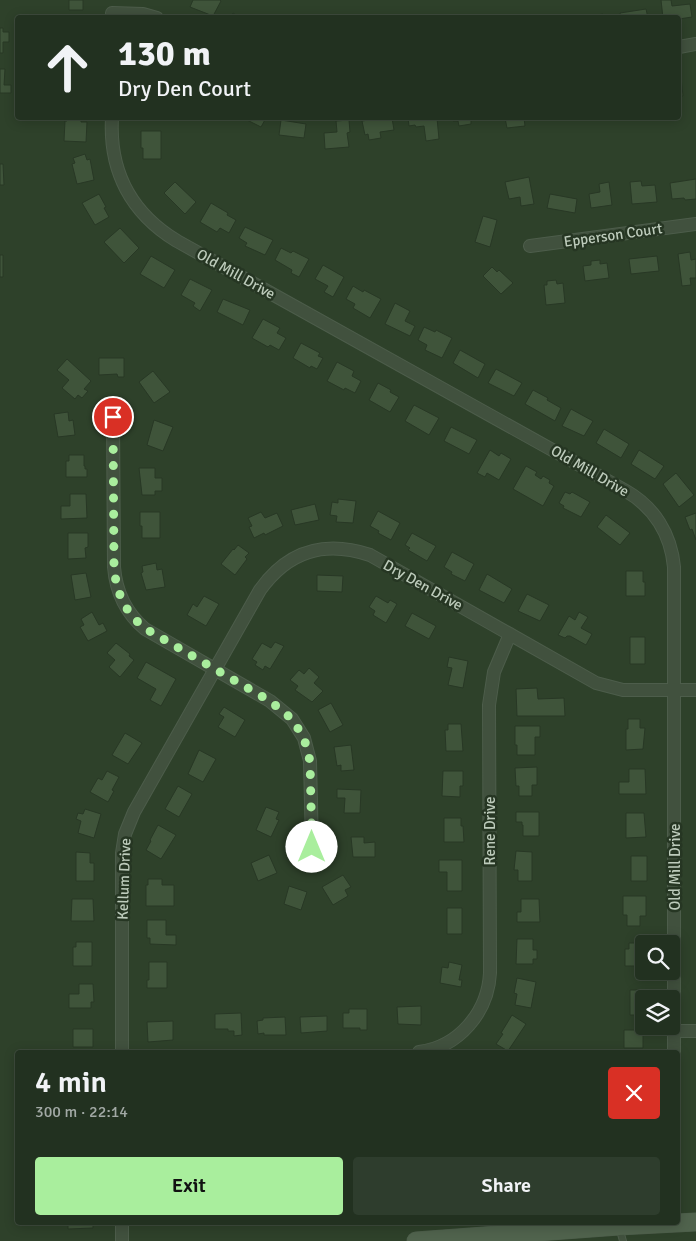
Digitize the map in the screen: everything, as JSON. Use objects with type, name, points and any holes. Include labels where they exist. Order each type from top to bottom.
[{"type":"street","points":[[112,0],[112,15]]},
{"type":"street","points":[[128,15],[146,15]]},
{"type":"street","points":[[681,47],[696,44]]},
{"type":"street","name":"Old Mill Drive","points":[[112,120],[113,151],[120,178],[136,206],[159,229],[185,246],[617,486],[644,503],[658,520],[670,545],[674,562],[674,990]]},
{"type":"street","name":"Epperson Court","points":[[530,246],[696,224]]},
{"type":"street","points":[[113,417],[114,567],[119,594],[130,614],[146,629],[280,707],[292,719],[302,733],[308,749],[311,766],[312,847]]},
{"type":"street","name":"Dry Den Drive","points":[[215,670],[260,590],[270,577],[286,563],[301,555],[327,548],[343,548],[370,555],[596,684],[623,690],[696,690]]},
{"type":"street","name":"Rene Drive","points":[[428,1050],[451,1040],[469,1026],[483,1004],[489,982],[489,705],[494,672],[510,634]]},
{"type":"street","name":"Kellum Drive","points":[[122,1050],[122,853],[125,834],[134,812],[215,670]]},
{"type":"street","points":[[680,1031],[696,1031]]},
{"type":"street","name":"Old Mill Drive","points":[[674,1035],[674,1050]]},
{"type":"street","points":[[680,1223],[696,1222]]},
{"type":"street","points":[[122,1225],[122,1241]]},
{"type":"street","points":[[416,1241],[621,1234],[660,1225]]},
{"type":"building","points":[[69,0],[83,0],[83,10],[69,10]]},
{"type":"building","points":[[193,0],[221,1],[214,15],[190,7]]},
{"type":"building","points":[[661,0],[671,0],[672,6],[690,4],[692,17],[681,19],[681,15],[663,15]]},
{"type":"building","points":[[646,9],[647,15],[620,15],[620,13]]},
{"type":"building","points":[[0,28],[3,28],[3,32],[9,32],[9,42],[3,42],[3,53],[0,53]]},
{"type":"building","points":[[0,69],[5,69],[4,85],[11,85],[11,93],[0,93]]},
{"type":"building","points":[[681,77],[683,96],[681,96]]},
{"type":"building","points":[[81,120],[81,122],[87,122],[86,142],[64,141],[65,121]]},
{"type":"building","points":[[247,120],[265,120],[261,127]]},
{"type":"building","points":[[281,120],[306,124],[304,138],[279,135]]},
{"type":"building","points":[[349,120],[350,132],[347,133],[349,147],[325,149],[324,133],[337,132],[336,121]]},
{"type":"building","points":[[392,120],[394,130],[380,132],[381,138],[369,140],[368,134],[365,135],[362,121]]},
{"type":"building","points":[[408,120],[437,120],[439,139],[426,141],[424,126],[409,126]]},
{"type":"building","points":[[471,120],[471,124],[459,126],[458,121],[453,121]]},
{"type":"building","points":[[505,120],[524,120],[525,126],[507,128]]},
{"type":"building","points":[[141,131],[161,131],[161,159],[143,159]]},
{"type":"building","points":[[85,154],[87,160],[90,159],[94,180],[77,184],[72,164],[75,163],[73,158]]},
{"type":"building","points":[[0,164],[3,164],[4,185],[0,185]]},
{"type":"building","points":[[529,177],[534,204],[521,206],[520,197],[509,199],[505,182]]},
{"type":"building","points":[[696,179],[696,199],[672,199],[670,183]]},
{"type":"building","points":[[641,181],[642,186],[655,185],[657,202],[632,204],[630,182]]},
{"type":"building","points":[[175,182],[196,202],[185,214],[164,193]]},
{"type":"building","points":[[609,182],[612,205],[591,208],[589,194],[600,192],[599,184]]},
{"type":"building","points":[[99,194],[109,217],[95,225],[82,203]]},
{"type":"building","points":[[550,194],[577,199],[575,213],[547,208]]},
{"type":"building","points":[[211,203],[236,220],[229,233],[220,228],[217,232],[200,222]]},
{"type":"building","points":[[483,216],[497,220],[490,247],[475,242]]},
{"type":"building","points":[[245,227],[273,240],[265,255],[245,246],[247,243],[239,238]]},
{"type":"building","points":[[120,228],[139,248],[124,263],[104,242]]},
{"type":"building","points":[[281,248],[291,253],[293,251],[309,259],[299,277],[291,273],[292,270],[275,260]]},
{"type":"building","points":[[690,252],[691,260],[696,259],[696,278],[690,278],[691,285],[682,286],[678,254]]},
{"type":"building","points":[[0,255],[3,255],[3,277],[0,277]]},
{"type":"building","points":[[151,256],[175,270],[164,288],[140,274]]},
{"type":"building","points":[[657,256],[659,271],[631,274],[629,259]]},
{"type":"building","points":[[600,260],[600,264],[607,263],[609,278],[585,281],[583,266],[591,265],[591,261]]},
{"type":"building","points":[[323,265],[344,277],[333,297],[324,292],[328,286],[315,279]]},
{"type":"building","points":[[492,267],[497,272],[499,270],[513,283],[501,294],[483,276]]},
{"type":"building","points":[[190,279],[212,290],[200,311],[193,306],[195,303],[181,295]]},
{"type":"building","points":[[556,280],[557,284],[563,283],[565,303],[546,305],[544,285],[547,285],[547,281]]},
{"type":"building","points":[[353,286],[381,299],[370,318],[353,308],[355,304],[346,299]]},
{"type":"building","points":[[223,299],[250,310],[243,325],[217,312]]},
{"type":"building","points":[[395,303],[410,311],[405,321],[415,326],[410,336],[385,324]]},
{"type":"building","points":[[263,319],[280,328],[277,333],[286,338],[279,350],[270,345],[268,347],[252,338]]},
{"type":"building","points":[[424,327],[435,332],[436,330],[452,338],[442,358],[425,350],[427,345],[418,340]]},
{"type":"building","points":[[301,343],[320,353],[318,356],[323,358],[317,369],[311,366],[310,368],[293,358]]},
{"type":"building","points":[[460,350],[485,364],[478,378],[453,363]]},
{"type":"building","points":[[99,358],[124,358],[124,377],[118,377],[117,374],[99,375]]},
{"type":"building","points":[[67,359],[91,381],[84,389],[88,391],[82,398],[78,395],[75,399],[62,388],[69,380],[57,370]]},
{"type":"building","points":[[337,362],[354,371],[352,376],[361,381],[355,393],[345,388],[344,390],[327,381]]},
{"type":"building","points":[[496,369],[522,383],[514,396],[488,383]]},
{"type":"building","points":[[153,371],[170,392],[154,403],[139,382]]},
{"type":"building","points":[[378,383],[399,397],[390,412],[369,400]]},
{"type":"building","points":[[533,390],[561,408],[555,421],[525,404]]},
{"type":"building","points":[[414,405],[439,418],[429,435],[405,421]]},
{"type":"building","points":[[571,409],[593,421],[584,436],[562,426]]},
{"type":"building","points":[[68,412],[69,421],[73,420],[75,435],[58,437],[54,414]]},
{"type":"building","points":[[154,420],[173,427],[163,451],[147,445]]},
{"type":"building","points":[[451,427],[477,440],[469,454],[444,441]]},
{"type":"building","points":[[604,429],[629,444],[621,458],[596,443]]},
{"type":"building","points":[[490,450],[499,456],[501,453],[511,459],[499,480],[487,473],[485,477],[477,473]]},
{"type":"building","points":[[639,450],[664,466],[655,479],[631,464]]},
{"type":"building","points":[[69,455],[84,455],[87,477],[66,477],[66,461],[69,461]]},
{"type":"building","points":[[526,466],[537,472],[535,475],[541,479],[543,476],[550,480],[549,483],[554,486],[543,506],[513,489]]},
{"type":"building","points":[[139,468],[155,468],[155,478],[162,478],[162,491],[155,491],[155,495],[142,495]]},
{"type":"building","points":[[676,473],[694,495],[679,507],[663,484]]},
{"type":"building","points":[[565,492],[570,494],[572,492],[590,502],[581,517],[563,508],[564,506],[559,503]]},
{"type":"building","points":[[70,494],[86,494],[87,518],[61,519],[61,506],[70,506]]},
{"type":"building","points":[[338,499],[356,501],[353,523],[336,522],[337,516],[330,515],[332,502],[338,503]]},
{"type":"building","points":[[315,504],[319,520],[295,525],[291,510]]},
{"type":"building","points":[[378,511],[400,523],[391,540],[370,526]]},
{"type":"building","points":[[140,512],[160,512],[160,538],[142,538]]},
{"type":"building","points":[[261,512],[265,518],[277,513],[283,526],[254,538],[249,527],[252,526],[248,518]]},
{"type":"building","points":[[696,513],[696,540],[685,517]]},
{"type":"building","points":[[606,515],[630,533],[620,545],[597,527]]},
{"type":"building","points":[[68,533],[88,533],[88,547],[85,548],[86,558],[68,559]]},
{"type":"building","points":[[412,533],[436,546],[427,561],[408,550],[410,548],[405,545]]},
{"type":"building","points":[[238,545],[249,553],[245,557],[247,559],[235,575],[221,564]]},
{"type":"building","points":[[452,552],[474,564],[465,581],[451,574],[452,572],[444,567]]},
{"type":"building","points":[[156,563],[157,570],[162,569],[165,587],[146,590],[141,573],[143,572],[142,566]]},
{"type":"building","points":[[626,571],[643,571],[645,596],[626,596]]},
{"type":"building","points":[[86,573],[91,597],[75,600],[71,575]]},
{"type":"building","points":[[487,574],[512,589],[504,603],[479,590]]},
{"type":"building","points":[[317,575],[343,576],[342,592],[317,591]]},
{"type":"building","points":[[527,594],[549,605],[540,621],[518,611]]},
{"type":"building","points":[[204,596],[219,604],[206,626],[187,615],[193,604],[197,607]]},
{"type":"building","points":[[376,596],[388,603],[390,600],[397,604],[386,623],[373,615],[375,611],[369,607]]},
{"type":"building","points":[[92,612],[99,625],[103,623],[107,631],[88,641],[80,627],[84,625],[81,619]]},
{"type":"building","points":[[579,612],[588,617],[581,628],[592,634],[586,645],[570,636],[565,638],[558,635],[569,616],[575,620]]},
{"type":"building","points":[[412,613],[436,626],[429,639],[405,626]]},
{"type":"building","points":[[630,637],[645,637],[645,664],[630,664]]},
{"type":"building","points":[[275,642],[284,646],[270,669],[265,666],[263,670],[255,665],[257,662],[252,659],[262,643],[271,648]]},
{"type":"building","points":[[116,643],[130,654],[129,656],[134,660],[120,677],[109,667],[115,660],[107,653]]},
{"type":"building","points":[[449,657],[468,661],[463,688],[448,685],[452,668],[447,667]]},
{"type":"building","points":[[146,662],[176,679],[161,706],[150,700],[156,689],[137,678]]},
{"type":"building","points":[[309,668],[319,677],[314,683],[323,691],[312,702],[295,690],[298,686],[290,680],[299,670],[304,674]]},
{"type":"building","points":[[537,688],[538,699],[564,698],[565,716],[517,716],[516,689]]},
{"type":"building","points":[[331,703],[343,725],[330,732],[318,710]]},
{"type":"building","points":[[224,707],[245,720],[235,737],[218,727],[224,717],[219,714]]},
{"type":"building","points":[[628,719],[640,719],[640,728],[645,728],[643,749],[626,750]]},
{"type":"building","points":[[448,724],[461,724],[463,751],[446,751],[445,730],[448,730]]},
{"type":"building","points":[[515,726],[540,726],[540,737],[535,737],[535,755],[517,755]]},
{"type":"building","points":[[125,733],[142,743],[128,764],[112,755]]},
{"type":"building","points":[[351,745],[354,770],[341,771],[341,765],[337,766],[334,747]]},
{"type":"building","points":[[199,750],[216,759],[203,782],[188,774]]},
{"type":"building","points":[[537,767],[537,785],[532,785],[532,796],[519,796],[519,786],[516,786],[515,768]]},
{"type":"building","points":[[629,769],[645,769],[646,794],[619,794],[619,782],[629,782]]},
{"type":"building","points":[[107,771],[119,777],[108,802],[90,792],[98,778],[102,780]]},
{"type":"building","points":[[443,771],[463,771],[463,786],[460,786],[460,797],[442,796]]},
{"type":"building","points":[[178,786],[192,794],[179,817],[165,809]]},
{"type":"building","points":[[337,789],[361,790],[360,813],[344,813],[345,798],[337,798]]},
{"type":"building","points":[[266,807],[279,812],[276,819],[279,820],[271,837],[256,830]]},
{"type":"building","points":[[85,809],[101,814],[94,838],[78,833],[81,821],[76,819],[78,813],[83,814]]},
{"type":"building","points":[[516,812],[539,812],[539,836],[523,836],[523,825],[522,822],[516,822]]},
{"type":"building","points":[[626,813],[644,813],[646,837],[626,838]]},
{"type":"building","points":[[444,818],[461,818],[464,842],[444,842]]},
{"type":"building","points":[[158,825],[176,835],[161,859],[146,850]]},
{"type":"building","points":[[351,837],[364,837],[364,843],[375,842],[375,857],[353,857]]},
{"type":"building","points":[[516,851],[532,852],[532,881],[518,881],[518,870],[514,870]]},
{"type":"building","points":[[76,852],[90,853],[90,863],[94,863],[94,881],[76,881]]},
{"type":"building","points":[[269,855],[277,873],[258,881],[251,863]]},
{"type":"building","points":[[631,856],[647,856],[647,881],[631,881]]},
{"type":"building","points":[[439,860],[462,860],[462,891],[447,891],[447,872],[439,872]]},
{"type":"building","points":[[343,875],[351,887],[345,890],[348,896],[333,905],[322,887]]},
{"type":"building","points":[[148,879],[162,879],[162,885],[174,885],[174,906],[146,906],[146,885],[148,885]]},
{"type":"building","points":[[289,886],[307,892],[301,910],[284,904]]},
{"type":"building","points":[[623,896],[646,896],[646,916],[640,916],[640,926],[627,926],[627,915],[623,915]]},
{"type":"building","points":[[72,899],[93,899],[94,921],[71,921]]},
{"type":"building","points":[[521,899],[539,899],[540,922],[517,922],[517,912],[521,912]]},
{"type":"building","points":[[447,908],[462,908],[462,934],[447,934]]},
{"type":"building","points":[[147,920],[166,920],[166,935],[176,935],[176,945],[150,944],[150,938],[147,938]]},
{"type":"building","points":[[517,939],[533,939],[533,950],[537,950],[537,959],[533,959],[533,964],[516,964]]},
{"type":"building","points":[[76,942],[92,942],[92,966],[73,966],[73,947],[76,947]]},
{"type":"building","points":[[629,943],[635,943],[635,966],[625,966],[625,949],[629,949]]},
{"type":"building","points":[[149,962],[167,962],[167,988],[147,988]]},
{"type":"building","points":[[449,962],[462,965],[459,980],[462,980],[461,987],[440,983],[442,967],[448,968]]},
{"type":"building","points":[[517,978],[536,982],[531,1008],[515,1005],[517,994],[514,993]]},
{"type":"building","points":[[79,984],[93,984],[94,1002],[91,1002],[91,1008],[69,1008],[69,994],[79,994]]},
{"type":"building","points":[[630,990],[635,990],[635,1015],[630,1015]]},
{"type":"building","points":[[421,1006],[421,1025],[398,1024],[397,1007]]},
{"type":"building","points":[[349,1009],[367,1009],[367,1030],[343,1028],[343,1013],[349,1013]]},
{"type":"building","points":[[241,1013],[242,1035],[234,1036],[234,1031],[228,1031],[228,1029],[215,1029],[215,1014]]},
{"type":"building","points":[[512,1015],[526,1024],[509,1050],[496,1044],[503,1034],[501,1033]]},
{"type":"building","points":[[327,1016],[327,1031],[301,1033],[300,1017]]},
{"type":"building","points":[[285,1017],[286,1035],[258,1034],[257,1021],[263,1020],[263,1018]]},
{"type":"building","points":[[173,1021],[173,1040],[148,1042],[147,1022]]},
{"type":"building","points":[[73,1029],[93,1029],[93,1047],[73,1047]]},
{"type":"building","points":[[624,1030],[635,1030],[635,1035],[643,1035],[643,1048],[624,1048]]},
{"type":"building","points":[[68,1225],[93,1225],[93,1228],[68,1229]]},
{"type":"route","points":[[113,417],[114,567],[121,599],[133,618],[155,636],[270,701],[292,719],[302,733],[308,749],[311,766],[312,847]]}]
